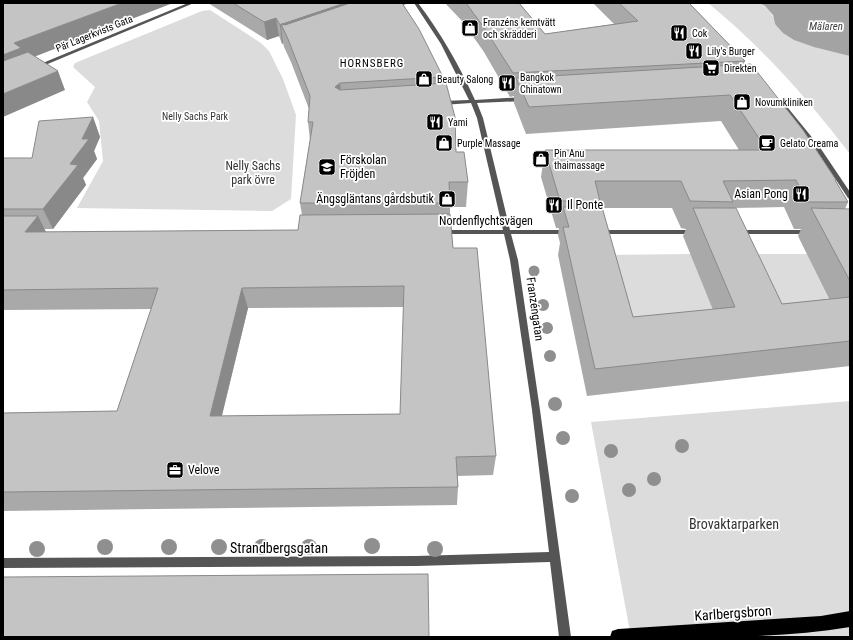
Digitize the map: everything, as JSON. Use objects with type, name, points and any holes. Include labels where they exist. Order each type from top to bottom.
[{"type":"highway","name":"Karlbergsbron","points":[[618,637],[821,624],[850,619]]},
{"type":"street","points":[[175,3],[183,7]]},
{"type":"street","name":"Pär Lagerkvists Gata","points":[[32,69],[192,3]]},
{"type":"street","points":[[386,10],[407,3]]},
{"type":"street","name":"Franzéngatan","points":[[416,3],[446,46],[480,118],[508,231],[514,260],[536,410],[565,637]]},
{"type":"street","points":[[776,97],[817,147],[850,197]]},
{"type":"street","points":[[433,104],[529,98]]},
{"type":"street","name":"Nordenflychtsvägen","points":[[433,232],[574,232]]},
{"type":"street","points":[[589,232],[704,232]]},
{"type":"street","points":[[727,232],[819,232]]},
{"type":"street","name":"Strandbergsgatan","points":[[3,564],[416,561],[554,557]]},
{"type":"green space","points":[[708,3],[759,3],[770,11],[775,24],[850,56],[850,154],[818,113],[784,74],[747,37]]},
{"type":"green space","name":"Nelly Sachs Park","points":[[210,10],[261,43],[269,51],[283,79],[296,115],[291,199],[272,211],[77,208],[103,161],[99,121],[87,102],[95,87],[73,67],[75,63],[202,11]]},
{"type":"green space","points":[[691,254],[723,335],[624,345],[601,255]]},
{"type":"green space","points":[[734,254],[807,254],[841,325],[768,331]]},
{"type":"green space","name":"Brovaktarparken","points":[[850,401],[850,637],[631,637],[591,422]]},
{"type":"water","name":"Mälaren","points":[[759,3],[850,3],[850,56],[814,47],[794,40],[783,33],[775,24],[773,15],[765,6]]},
{"type":"building","points":[[3,3],[122,3],[14,43],[21,48],[3,55]]},
{"type":"building","points":[[233,3],[345,3],[280,25],[276,18],[264,22]]},
{"type":"building","points":[[350,3],[402,3],[419,29],[443,77],[340,83],[335,87],[340,90],[446,83],[455,117],[456,152],[464,152],[468,182],[449,182],[450,203],[300,203],[313,122],[308,122],[310,96],[281,24],[285,25]]},
{"type":"building","points":[[466,3],[519,3],[545,34],[638,21],[619,3],[689,3],[745,61],[513,73],[485,29]]},
{"type":"building","points":[[28,52],[58,71],[3,94],[3,61]]},
{"type":"building","points":[[751,64],[803,130],[836,180],[848,202],[807,202],[796,180],[723,181],[733,202],[690,201],[681,181],[595,181],[600,201],[560,201],[545,150],[767,150],[730,95],[529,107],[516,78]]},
{"type":"building","points":[[93,117],[82,139],[89,139],[70,164],[78,165],[43,209],[3,209],[3,158],[32,158],[39,121]]},
{"type":"building","points":[[563,207],[602,207],[633,317],[735,307],[693,208],[736,208],[782,304],[850,297],[850,341],[595,369],[563,227],[569,227]]},
{"type":"building","points":[[811,208],[850,209],[850,281]]},
{"type":"building","points":[[450,214],[453,248],[477,248],[496,456],[456,457],[458,487],[3,492],[3,413],[117,411],[158,288],[3,290],[3,216],[38,216],[25,232],[298,230],[300,215]],"holes":[[[404,286],[400,414],[210,416],[242,288]]]},
{"type":"building","points":[[428,574],[429,637],[3,637],[3,577]]},
{"type":"place","name":"Franzéns kemtvätt och skrädderi","points":[[470,28]]},
{"type":"place","name":"Cok","points":[[679,33]]},
{"type":"place","name":"Lily's Burger","points":[[694,51]]},
{"type":"place","name":"Direkten","points":[[711,68]]},
{"type":"place","name":"Beauty Salong","points":[[424,79]]},
{"type":"place","name":"Bangkok Chinatown","points":[[507,83]]},
{"type":"place","name":"Novumkliniken","points":[[742,102]]},
{"type":"place","name":"Yami","points":[[435,122]]},
{"type":"place","name":"Purple Massage","points":[[444,143]]},
{"type":"place","name":"Gelato Creama","points":[[767,143]]},
{"type":"place","name":"Pin Anu thaimassage","points":[[541,159]]},
{"type":"place","name":"Förskolan Fröjden","points":[[327,167]]},
{"type":"place","name":"Asian Pong","points":[[801,194]]},
{"type":"place","name":"Ängsgläntans gårdsbutik","points":[[447,199]]},
{"type":"place","name":"Il Ponte","points":[[554,205]]},
{"type":"place","name":"Velove","points":[[175,470]]},
{"type":"district","name":"HORNSBERG","points":[[372,63]]},
{"type":"park label","name":"Nelly Sachs park övre","points":[[253,173]]}]
